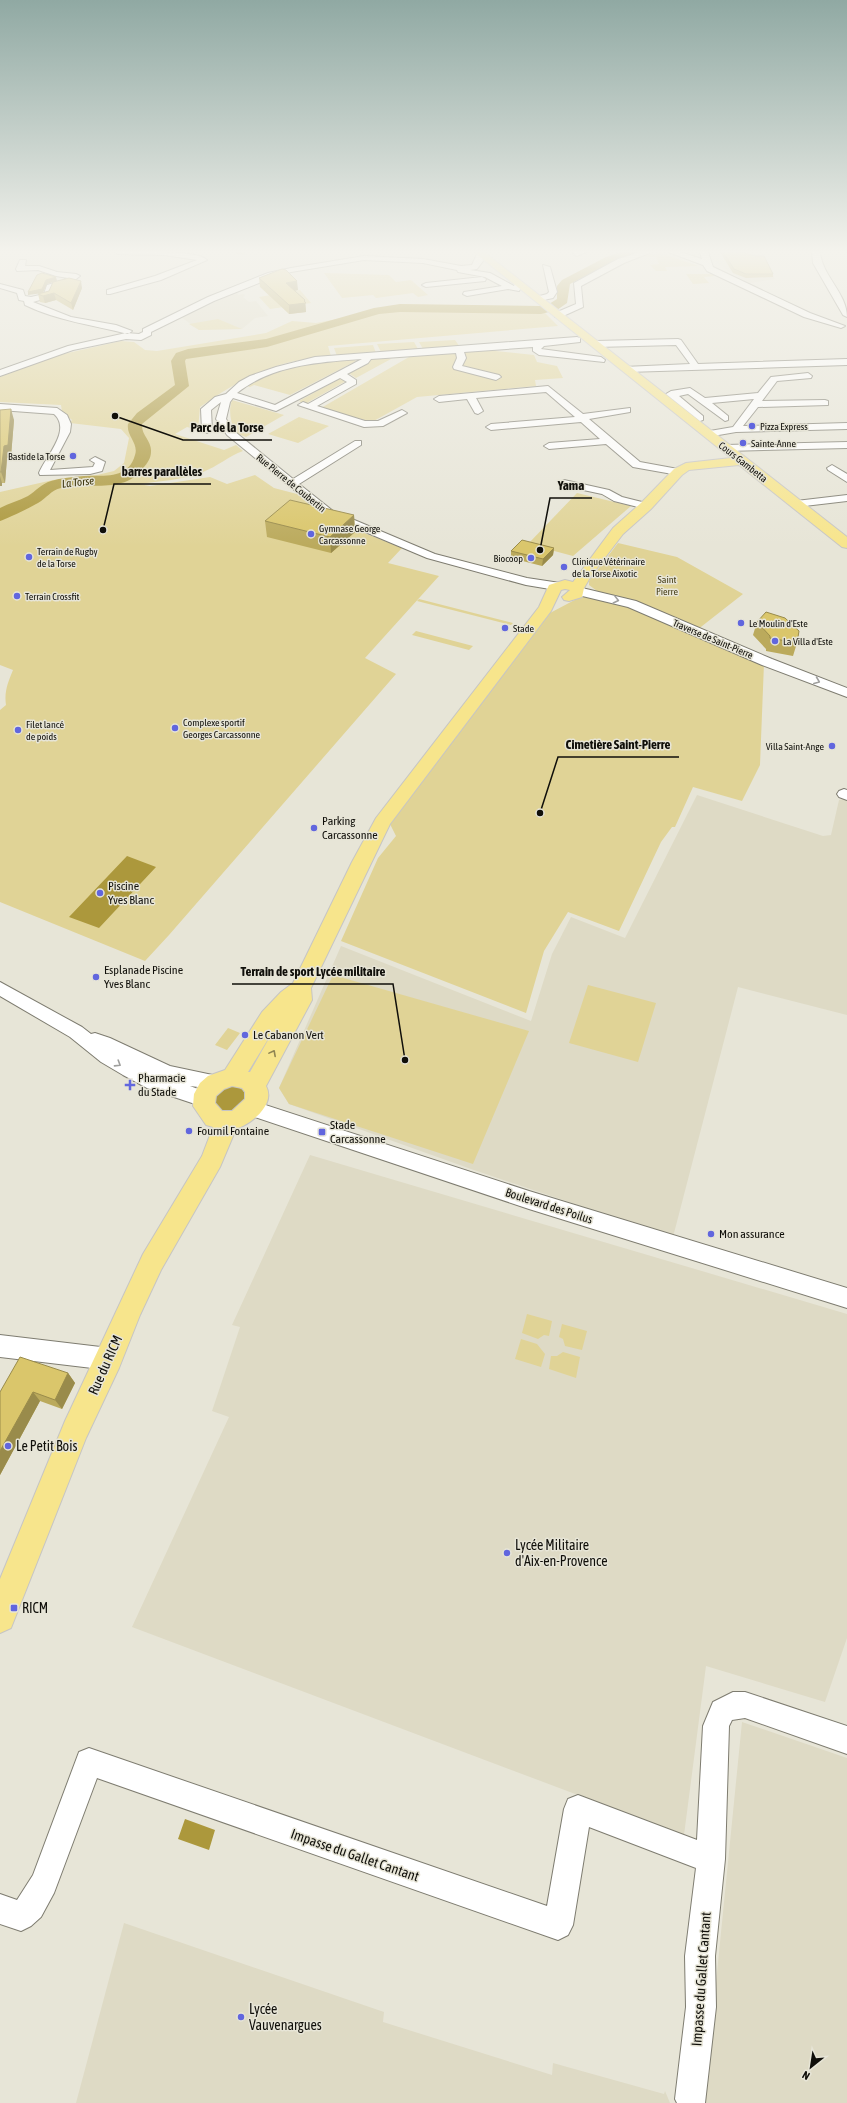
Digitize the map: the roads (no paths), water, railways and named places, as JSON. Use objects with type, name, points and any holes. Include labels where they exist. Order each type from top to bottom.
[{"type":"main road","name":"Cours Gambetta","points":[[589,350],[601,360],[622,369],[638,379],[847,544]]},
{"type":"main road","name":"Cours Gambetta","points":[[602,350],[622,369]]},
{"type":"main road","points":[[301,988],[287,997],[268,1019],[241,1066],[217,1086],[204,1106],[212,1116],[226,1120],[241,1118],[253,1098],[301,1000],[301,988],[361,862],[382,822],[561,591],[585,575],[618,531],[646,506],[678,472],[686,468],[742,461]]},
{"type":"main road","points":[[217,1086],[245,1080],[253,1098]]},
{"type":"main road","name":"Rue du RICM","points":[[0,1617],[6,1580],[109,1359],[152,1262],[212,1160],[226,1120]]},
{"type":"street","points":[[0,373],[65,350]]},
{"type":"street","points":[[207,430],[206,409],[218,399],[230,395],[238,387],[282,367],[315,360],[456,350]]},
{"type":"street","points":[[458,350],[462,354],[462,360],[457,367],[496,377]]},
{"type":"street","points":[[551,350],[601,360]]},
{"type":"street","points":[[684,350],[696,367]]},
{"type":"street","points":[[230,395],[276,408],[365,361],[367,356]]},
{"type":"street","points":[[622,369],[847,362]]},
{"type":"street","points":[[309,407],[352,382],[340,374]]},
{"type":"street","points":[[736,429],[774,379],[808,376]]},
{"type":"street","points":[[439,398],[548,389],[637,465],[678,472]]},
{"type":"street","points":[[700,418],[671,394],[690,391],[725,418]]},
{"type":"street","name":"Rue Pierre de Coubertin","points":[[230,395],[226,400],[221,418],[230,433],[329,513],[404,546],[475,568],[561,591]]},
{"type":"street","points":[[470,396],[478,411]]},
{"type":"street","points":[[703,401],[757,400],[825,403]]},
{"type":"street","points":[[289,401],[364,424],[380,424],[402,413]]},
{"type":"street","points":[[0,407],[57,411],[65,416],[67,422],[66,434],[47,462],[44,473],[90,471],[98,469],[100,462],[95,460]]},
{"type":"street","points":[[491,427],[583,418],[627,410]]},
{"type":"street","points":[[339,428],[354,420]]},
{"type":"street","points":[[707,434],[736,429],[847,426]]},
{"type":"street","points":[[549,446],[608,441]]},
{"type":"street","points":[[292,484],[358,444]]},
{"type":"street","points":[[726,448],[836,450],[847,445]]},
{"type":"street","points":[[832,468],[847,479]]},
{"type":"street","points":[[564,483],[605,492],[618,499],[646,506]]},
{"type":"street","points":[[796,504],[847,498]]},
{"type":"street","name":"Traverse de Saint-Pierre","points":[[561,591],[632,604],[767,662],[847,693]]},
{"type":"street","points":[[0,988],[76,1032],[107,1057],[154,1083],[178,1089],[217,1086]]},
{"type":"street","name":"Boulevard des Poilus","points":[[253,1098],[529,1200],[847,1298]]},
{"type":"street","points":[[0,1346],[109,1359]]},
{"type":"street","name":"Impasse du Gallet Cantant","points":[[691,2099],[701,2008],[700,1956],[711,1859],[716,1726],[722,1711],[733,1705],[745,1705],[847,1740]]},
{"type":"street","name":"Impasse du Gallet Cantant","points":[[0,1909],[21,1916],[31,1907],[44,1883],[89,1762],[558,1925],[578,1809],[711,1859]]},
{"type":"waterway","name":"La Torse","points":[[0,516],[3,513],[36,498],[44,490],[56,484],[65,482],[116,480],[130,474],[143,457],[144,451],[143,445],[134,429],[135,424],[142,416],[182,386],[178,361],[181,356],[188,353],[211,350]]},
{"type":"place","name":"Parc de la Torse","points":[[115,416]]},
{"type":"place","name":"Pizza Express","points":[[752,426]]},
{"type":"place","name":"Sainte-Anne","points":[[743,443]]},
{"type":"place","name":"Bastide la Torse","points":[[73,456]]},
{"type":"place","name":"barres parallèles","points":[[103,530]]},
{"type":"place","name":"Gymnase George Carcassonne","points":[[311,534]]},
{"type":"place","name":"Yama","points":[[540,550]]},
{"type":"place","name":"Terrain de Rugby de la Torse","points":[[29,557]]},
{"type":"place","name":"Biocoop","points":[[531,558]]},
{"type":"place","name":"Clinique Vétérinaire de la Torse Aixotic","points":[[564,567]]},
{"type":"place","name":"Terrain Crossfit","points":[[17,596]]},
{"type":"place","name":"Le Moulin d'Este","points":[[741,623]]},
{"type":"place","name":"Stade","points":[[505,628]]},
{"type":"place","name":"La Villa d'Este","points":[[775,641]]},
{"type":"place","name":"Complexe sportif Georges Carcassonne","points":[[175,728]]},
{"type":"place","name":"Filet lancé de poids","points":[[18,730]]},
{"type":"place","name":"Villa Saint-Ange","points":[[832,746]]},
{"type":"place","name":"Cimetière Saint-Pierre","points":[[540,813]]},
{"type":"place","name":"Parking Carcassonne","points":[[314,828]]},
{"type":"place","name":"Piscine Yves Blanc","points":[[100,893]]},
{"type":"place","name":"Esplanade Piscine Yves Blanc","points":[[96,977]]},
{"type":"place","name":"Le Cabanon Vert","points":[[245,1035]]},
{"type":"place","name":"Terrain de sport Lycée militaire","points":[[405,1060]]},
{"type":"place","name":"Pharmacie du Stade","points":[[130,1085]]},
{"type":"place","name":"Fournil Fontaine","points":[[189,1131]]},
{"type":"place","name":"Stade Carcassonne","points":[[322,1132]]},
{"type":"place","name":"Mon assurance","points":[[711,1234]]},
{"type":"place","name":"Le Petit Bois","points":[[8,1446]]},
{"type":"place","name":"Lycée Militaire d'Aix-en-Provence","points":[[507,1553]]},
{"type":"place","name":"RICM","points":[[14,1608]]},
{"type":"place","name":"Lycée Vauvenargues","points":[[241,2017]]},
{"type":"park label","name":"Saint Pierre","points":[[667,584]]}]
